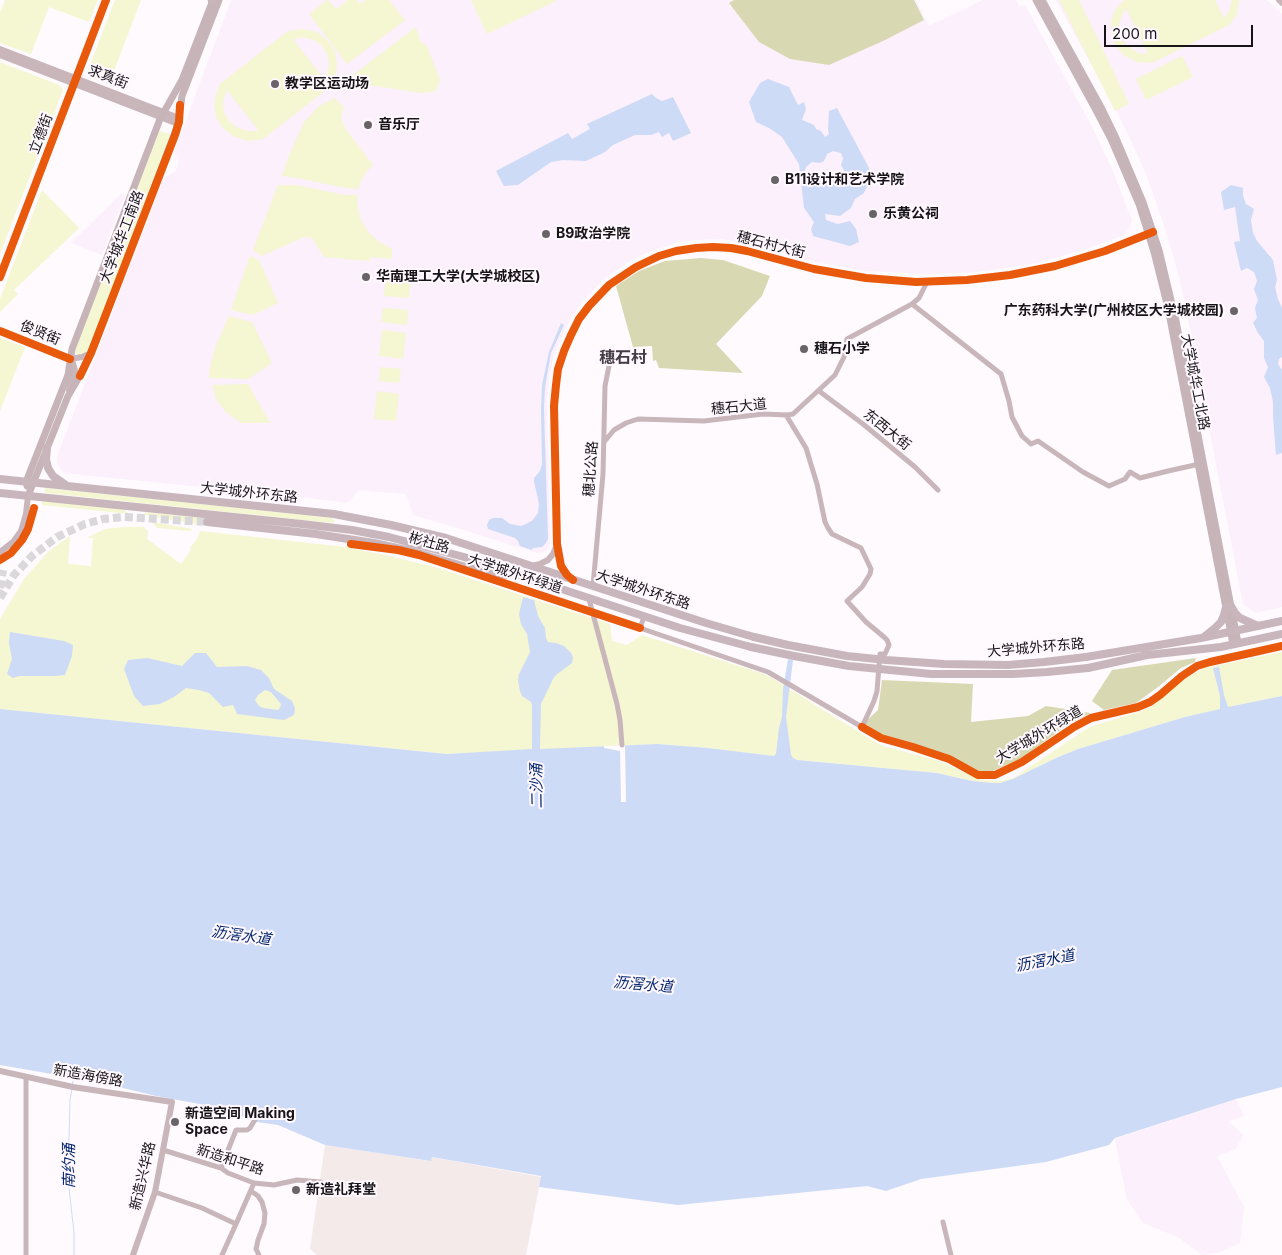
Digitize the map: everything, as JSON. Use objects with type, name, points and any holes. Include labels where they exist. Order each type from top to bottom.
[{"type":"main road","name":"大学城华工南路","points":[[28,496],[30,482],[68,375],[73,346],[162,115],[182,80],[214,0]]},
{"type":"main road","name":"大学城华工南路","points":[[30,482],[47,448],[68,396],[91,353],[179,121],[182,96],[214,0]]},
{"type":"main road","name":"大学城华工北路","points":[[1036,0],[1112,140],[1151,233]]},
{"type":"main road","name":"大学城华工北路","points":[[1042,0],[1116,138],[1136,185],[1151,233],[1170,315],[1235,644]]},
{"type":"main road","points":[[47,448],[46,464],[50,471],[61,482],[70,487]]},
{"type":"main road","name":"大学城外环东路","points":[[0,480],[337,515],[392,525],[434,535],[754,637],[838,654],[921,663],[998,665],[1044,662],[1201,638],[1282,621]]},
{"type":"main road","name":"大学城外环东路","points":[[0,493],[336,528],[389,538],[431,548],[644,617],[751,647],[830,663],[916,673],[1013,674],[1088,668],[1154,654],[1198,650],[1279,635]]},
{"type":"main road","points":[[336,528],[338,523],[337,515]]},
{"type":"main road","name":"彬社路","points":[[207,522],[324,535],[374,543],[418,553],[480,572],[518,576]]},
{"type":"main road","points":[[431,548],[426,540],[428,536],[434,535]]},
{"type":"main road","points":[[1201,638],[1221,622],[1228,606],[1240,618],[1260,626]]},
{"type":"main road","points":[[1273,623],[1270,625],[1269,632],[1272,635],[1279,635]]},
{"type":"street","name":"立德街","points":[[0,277],[106,0]]},
{"type":"street","points":[[1279,0],[1282,3]]},
{"type":"street","name":"求真街","points":[[0,49],[75,81],[179,121]]},
{"type":"street","name":"求真街","points":[[0,55],[75,81]]},
{"type":"street","name":"穗石村大街","points":[[574,580],[567,575],[561,566],[557,544],[554,406],[561,360],[579,319],[593,301],[615,281],[642,263],[686,249],[723,247],[747,250],[804,267],[850,276],[896,281],[948,282],[1010,275],[1055,266],[1105,251],[1151,233]]},
{"type":"street","points":[[786,415],[795,413],[833,376],[845,354],[847,339],[912,304],[919,298],[926,284]]},
{"type":"street","points":[[912,304],[1001,374],[1012,417],[1022,436],[1031,444],[1038,441],[1083,472],[1108,486],[1125,479],[1130,472],[1140,478],[1195,466]]},
{"type":"street","name":"俊贤街","points":[[0,330],[70,358],[82,357],[91,353]]},
{"type":"street","name":"穗北公路","points":[[593,586],[603,474],[606,386],[609,366],[614,355]]},
{"type":"street","name":"俊贤街","points":[[68,396],[75,372],[70,358]]},
{"type":"street","name":"东西大街","points":[[819,391],[915,467],[938,490]]},
{"type":"street","name":"穗石大道","points":[[604,442],[618,427],[638,419],[704,421],[763,414],[786,415],[806,448],[818,484],[826,522],[832,534],[861,548],[871,569],[864,584],[847,601],[866,622],[884,637],[889,645],[885,654],[880,654],[879,680],[876,694],[862,727],[784,680],[763,670],[640,628],[644,617]]},
{"type":"street","name":"大学城华工南路","points":[[0,552],[10,545],[21,531],[26,514],[28,496]]},
{"type":"street","points":[[530,566],[548,560],[557,544]]},
{"type":"street","points":[[588,599],[617,704],[622,745]]},
{"type":"street","name":"新造海傍路","points":[[0,1071],[66,1086],[172,1102]]},
{"type":"street","points":[[26,1077],[26,1255]]},
{"type":"street","name":"新造兴华路","points":[[132,1255],[155,1192],[172,1102]]},
{"type":"street","points":[[221,1168],[236,1130],[247,1130],[256,1118]]},
{"type":"street","name":"新造和平路","points":[[163,1150],[221,1168],[228,1173],[254,1182],[274,1185],[297,1180],[321,1182]]},
{"type":"street","points":[[222,1255],[254,1182]]},
{"type":"street","points":[[251,1191],[262,1202],[265,1213],[264,1224],[256,1249],[259,1255]]},
{"type":"street","points":[[155,1192],[202,1208],[236,1224]]},
{"type":"street","points":[[943,1222],[952,1255]]},
{"type":"shaded area","name":"华南理工大学(大学城校区)","points":[[916,0],[929,26],[983,0],[1016,0],[1019,7],[1025,5],[1091,125],[1112,169],[1132,221],[1125,235],[1080,251],[1032,264],[977,272],[925,274],[866,271],[811,261],[753,244],[721,239],[680,242],[651,251],[631,260],[604,279],[580,304],[566,327],[554,355],[547,399],[550,544],[547,550],[541,553],[413,515],[406,494],[359,490],[347,503],[64,473],[58,465],[58,454],[164,178],[176,171],[179,159],[174,152],[231,1]]},
{"type":"shaded area","name":"广东药科大学(广州校区大学城校园)","points":[[1056,0],[1267,0],[1282,14],[1282,607],[1256,613],[1243,604],[1185,303],[1164,225],[1146,174],[1128,134]]},
{"type":"shaded area","points":[[122,193],[125,195],[102,255],[71,243]]},
{"type":"shaded area","points":[[1236,1099],[1244,1116],[1228,1121],[1243,1135],[1236,1149],[1217,1156],[1244,1207],[1240,1243],[1220,1252],[1202,1255],[1178,1237],[1143,1223],[1127,1200],[1115,1139]]},
{"type":"shaded area","points":[[325,1145],[430,1161],[431,1157],[541,1177],[526,1255],[317,1255],[310,1249]]},
{"type":"green space","points":[[5,0],[98,0],[89,22],[49,7],[31,54],[0,43],[0,13]]},
{"type":"green space","points":[[115,0],[141,0],[109,84],[92,78],[88,70]]},
{"type":"green space","points":[[327,0],[336,9],[348,0],[357,0],[360,4],[366,0],[389,0],[405,20],[347,64],[309,14]]},
{"type":"green space","points":[[471,0],[555,0],[556,1],[487,34]]},
{"type":"green space","points":[[734,0],[914,0],[924,20],[829,65],[790,59],[759,42],[729,3]]},
{"type":"green space","points":[[1059,0],[1079,0],[1129,104],[1115,111]]},
{"type":"green space","points":[[1124,0],[1215,0],[1224,18],[1229,11],[1232,0],[1239,0],[1236,16],[1229,25],[1152,63],[1137,62],[1123,55],[1114,43],[1111,21],[1115,10]],"holes":[[[1126,8],[1148,54],[1138,53],[1122,39],[1119,23]]]},
{"type":"green space","points":[[416,27],[420,41],[427,46],[440,80],[436,91],[421,93],[369,85],[349,86],[349,78]]},
{"type":"green space","name":"教学区运动场","points":[[303,29],[317,32],[328,41],[335,51],[337,63],[336,75],[331,86],[263,139],[248,141],[233,136],[222,127],[216,117],[214,105],[220,84],[288,31]],"holes":[[[303,37],[314,40],[322,46],[327,54],[329,63],[324,79],[293,39]],[[227,90],[258,130],[258,131],[238,128],[229,121],[223,106]]]},
{"type":"green space","points":[[1182,56],[1193,77],[1146,100],[1136,79]]},
{"type":"green space","points":[[0,62],[59,85],[63,90],[0,254]]},
{"type":"green space","points":[[335,98],[344,107],[341,118],[345,128],[373,165],[364,175],[358,189],[282,176],[304,122],[319,106]]},
{"type":"green space","points":[[158,130],[172,135],[91,347],[87,352],[78,355],[74,347]]},
{"type":"green space","points":[[278,185],[297,185],[344,195],[358,195],[357,203],[361,221],[370,234],[378,241],[392,248],[392,259],[371,257],[370,261],[324,257],[312,238],[304,237],[262,256],[253,250]]},
{"type":"green space","points":[[42,190],[79,228],[14,290],[18,294],[0,312],[0,299]]},
{"type":"green space","points":[[250,256],[259,260],[278,303],[253,315],[231,310]]},
{"type":"green space","points":[[701,258],[723,260],[770,276],[762,296],[716,344],[743,373],[659,368],[656,360],[653,361],[652,346],[633,347],[616,286],[639,271],[665,261]]},
{"type":"green space","points":[[386,276],[411,279],[409,298],[384,296]]},
{"type":"green space","points":[[383,308],[408,310],[407,325],[381,322]]},
{"type":"green space","points":[[229,316],[252,322],[272,363],[248,379],[209,378],[210,366],[216,345]]},
{"type":"green space","points":[[382,330],[406,333],[403,359],[379,356]]},
{"type":"green space","points":[[0,338],[25,347],[0,411]]},
{"type":"green space","points":[[380,367],[401,369],[399,383],[379,381]]},
{"type":"green space","points":[[248,384],[270,423],[241,423],[226,412],[216,399],[212,385]]},
{"type":"green space","points":[[377,391],[399,394],[396,421],[374,419]]},
{"type":"green space","points":[[46,488],[307,515],[332,518],[335,521],[332,523],[46,493],[44,490]]},
{"type":"green space","points":[[42,501],[122,509],[130,514],[42,505]]},
{"type":"green space","points":[[144,512],[197,517],[199,519],[195,524],[146,515]]},
{"type":"green space","points":[[152,522],[192,529],[190,531],[157,528]]},
{"type":"green space","points":[[143,527],[148,531],[147,539],[181,564],[201,531],[345,547],[438,568],[610,624],[612,641],[627,645],[642,635],[761,673],[880,745],[939,761],[981,780],[1001,781],[1015,777],[1092,726],[1151,707],[1183,680],[1205,668],[1282,652],[1282,696],[1185,717],[1078,749],[1013,779],[1000,783],[972,781],[937,773],[797,760],[708,748],[658,744],[447,754],[0,709],[0,619],[24,579],[48,552],[70,536],[68,564],[91,566],[93,538],[88,537],[105,529]]},
{"type":"green space","points":[[1196,658],[1195,662],[1181,668],[1136,703],[1104,710],[1092,701],[1112,670]]},
{"type":"green space","points":[[882,680],[973,684],[971,722],[1028,716],[1046,706],[1091,713],[1067,725],[1022,758],[993,771],[979,771],[950,756],[883,735],[864,723],[878,710]]},
{"type":"water","points":[[768,79],[789,87],[798,105],[804,102],[806,109],[802,120],[814,125],[825,137],[829,134],[829,111],[837,108],[869,168],[870,179],[864,193],[855,199],[851,208],[840,216],[825,214],[826,220],[838,224],[850,221],[856,229],[859,242],[850,246],[813,236],[811,229],[814,222],[804,208],[799,164],[782,137],[756,122],[749,102],[760,83]],"holes":[[[833,151],[841,153],[843,159],[841,165],[846,174],[844,179],[839,180],[830,175],[821,178],[815,183],[808,181],[804,174],[806,167],[812,162],[820,163],[824,161],[827,154]]]},
{"type":"water","points":[[652,94],[662,101],[673,97],[691,133],[673,141],[669,133],[662,137],[659,132],[651,135],[635,135],[586,161],[563,160],[551,162],[518,185],[504,186],[496,171],[568,133],[572,139],[590,129],[587,124]]},
{"type":"water","points":[[1231,185],[1243,188],[1246,204],[1254,209],[1251,220],[1253,233],[1257,241],[1273,260],[1277,280],[1275,287],[1282,308],[1282,357],[1279,359],[1278,364],[1282,370],[1282,453],[1276,455],[1273,402],[1270,388],[1264,377],[1268,367],[1264,358],[1264,341],[1253,323],[1257,318],[1255,308],[1258,300],[1254,289],[1257,281],[1254,272],[1247,268],[1241,271],[1234,242],[1240,241],[1235,207],[1224,210],[1221,192]]},
{"type":"water","points":[[561,323],[564,325],[551,353],[545,387],[548,539],[542,547],[533,548],[532,550],[520,546],[515,538],[488,529],[487,525],[489,520],[493,518],[502,518],[510,524],[521,526],[532,521],[538,513],[539,504],[534,478],[540,471],[542,464],[542,385],[549,352]]},
{"type":"water","points":[[523,597],[534,600],[538,616],[545,628],[548,642],[564,646],[573,657],[572,663],[553,679],[541,704],[540,749],[658,744],[774,756],[776,754],[782,717],[783,689],[788,659],[793,660],[786,717],[793,758],[797,760],[937,773],[972,781],[993,783],[1013,779],[1078,749],[1185,717],[1220,709],[1220,696],[1213,668],[1219,667],[1228,707],[1282,696],[1282,1087],[1236,1099],[1115,1138],[1109,1145],[1046,1162],[921,1179],[886,1191],[867,1186],[678,1205],[539,1187],[541,1176],[432,1157],[431,1161],[325,1145],[278,1125],[257,1122],[221,1108],[156,1096],[98,1082],[0,1065],[0,709],[447,754],[532,749],[532,705],[531,702],[522,696],[518,680],[530,652],[527,634],[521,624],[519,614]]},
{"type":"water","points":[[10,632],[64,641],[73,645],[72,656],[65,675],[19,676],[13,678],[7,674],[12,659],[9,643]]},
{"type":"water","points":[[195,653],[206,653],[217,667],[247,666],[261,670],[269,678],[274,689],[292,701],[295,708],[294,715],[284,720],[237,714],[233,705],[223,707],[209,693],[186,688],[160,704],[143,706],[134,696],[124,669],[128,660],[147,658],[182,666]],"holes":[[[265,690],[271,692],[281,704],[278,710],[263,708],[255,700]]]},
{"type":"pier","points":[[625,745],[626,802],[621,802],[620,751],[604,748],[604,746]]},
{"type":"waterway","name":"南约涌","points":[[72,1085],[74,1078]]},
{"type":"waterway","name":"南约涌","points":[[72,1089],[70,1100],[68,1179],[74,1233],[74,1255]]},
{"type":"tunnel","points":[[0,598],[14,575],[32,556],[57,537],[85,524],[103,519],[123,517],[207,522]]},
{"type":"tunnel","points":[[0,588],[3,570]]},
{"type":"cycle path","points":[[0,277],[106,0]]},
{"type":"cycle path","points":[[80,376],[91,353],[175,135],[179,122],[180,105]]},
{"type":"cycle path","name":"大学城外环绿道","points":[[573,580],[561,566],[557,544],[554,406],[558,369],[579,319],[609,285],[636,267],[659,256],[676,251],[713,247],[747,251],[814,269],[866,278],[916,282],[967,280],[1010,275],[1055,266],[1105,251],[1153,232]]},
{"type":"cycle path","points":[[0,331],[70,359]]},
{"type":"cycle path","points":[[0,560],[11,553],[22,540],[28,529],[34,508]]},
{"type":"cycle path","name":"大学城外环绿道","points":[[351,544],[398,550],[419,555],[640,628]]},
{"type":"cycle path","name":"大学城外环绿道","points":[[862,727],[881,738],[949,759],[978,775],[995,775],[1022,762],[1074,727],[1091,718],[1138,707],[1150,702],[1197,666],[1282,646]]},
{"type":"place","name":"教学区运动场","points":[[275,84]]},
{"type":"place","name":"音乐厅","points":[[368,125]]},
{"type":"place","name":"B11设计和艺术学院","points":[[775,180]]},
{"type":"place","name":"乐黄公祠","points":[[873,214]]},
{"type":"place","name":"B9政治学院","points":[[546,234]]},
{"type":"place","name":"华南理工大学(大学城校区)","points":[[366,277]]},
{"type":"place","name":"广东药科大学(广州校区大学城校园)","points":[[1234,311]]},
{"type":"place","name":"穗石小学","points":[[804,349]]},
{"type":"place","name":"新造空间 Making Space","points":[[175,1122]]},
{"type":"place","name":"新造礼拜堂","points":[[296,1190]]},
{"type":"district","name":"穗石村","points":[[623,358]]},
{"type":"water label","name":"二沙涌","points":[[537,786]]},
{"type":"water label","name":"沥滘水道","points":[[241,936]]},
{"type":"water label","name":"沥滘水道","points":[[1045,961]]},
{"type":"water label","name":"沥滘水道","points":[[643,985]]}]
